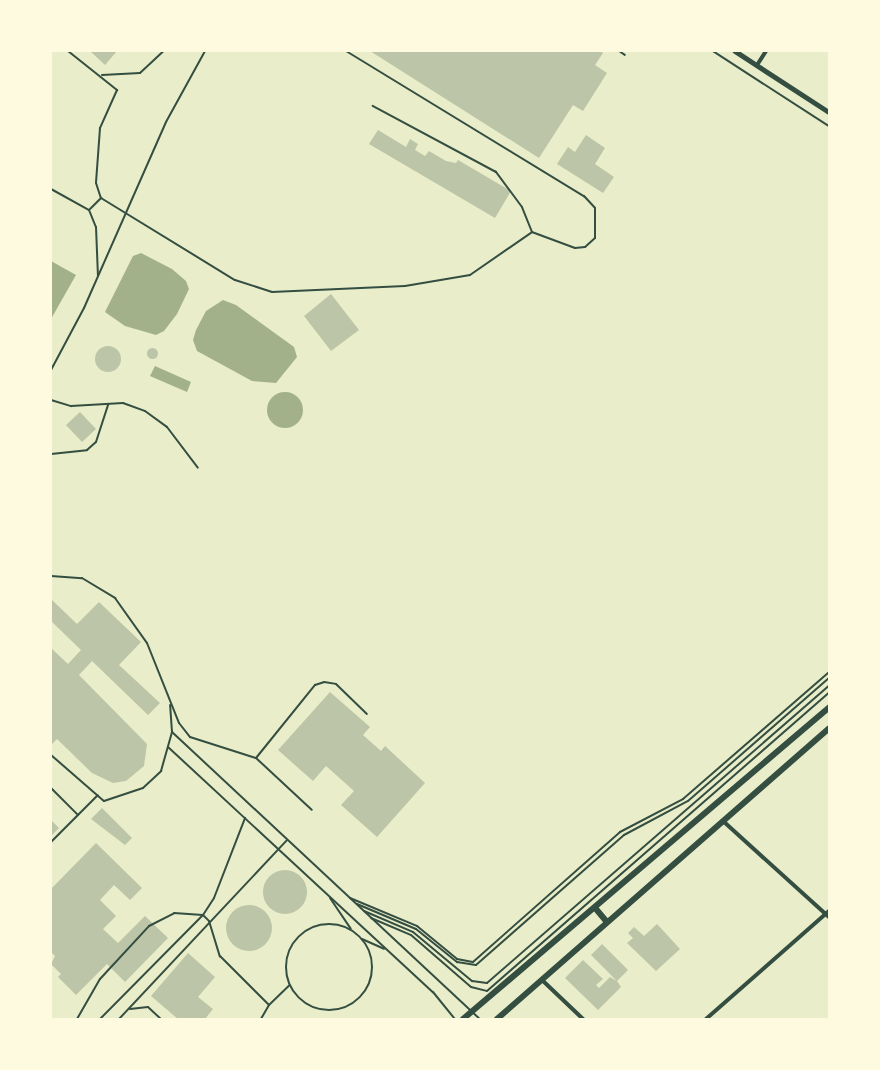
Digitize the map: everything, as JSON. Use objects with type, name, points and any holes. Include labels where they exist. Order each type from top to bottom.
[{"type":"main road","points":[[463,1019],[596,909],[829,707]]},
{"type":"main road","points":[[497,1019],[829,728]]},
{"type":"main road","points":[[596,909],[607,922]]},
{"type":"street","points":[[735,51],[829,112]]},
{"type":"street","points":[[757,65],[766,51]]},
{"type":"street","points":[[706,1019],[828,914],[723,821]]},
{"type":"street","points":[[541,979],[583,1019]]},
{"type":"lane","points":[[68,51],[83,66],[102,75],[117,90],[100,128],[96,183],[101,198],[235,280],[272,292],[405,286],[470,274],[532,232]]},
{"type":"lane","points":[[102,75],[140,73],[164,51]]},
{"type":"lane","points":[[51,369],[98,276],[166,122],[205,51]]},
{"type":"lane","points":[[346,51],[584,196],[595,208],[595,238],[585,247],[575,248],[532,232],[522,207],[496,172],[373,106]]},
{"type":"lane","points":[[619,51],[625,54]]},
{"type":"lane","points":[[51,189],[89,210],[96,227],[98,276]]},
{"type":"lane","points":[[89,210],[101,198]]},
{"type":"lane","points":[[51,400],[71,406],[123,403],[145,411],[167,427],[198,468]]},
{"type":"lane","points":[[51,454],[87,450],[96,442],[108,404]]},
{"type":"lane","points":[[51,576],[82,578],[115,598],[147,643],[170,702],[190,737],[256,758],[312,810]]},
{"type":"lane","points":[[350,898],[417,926],[457,959],[472,962],[620,832],[683,799],[829,672]]},
{"type":"lane","points":[[357,904],[416,929],[458,962],[476,966],[624,835],[687,801],[829,678]]},
{"type":"lane","points":[[256,758],[315,685],[324,682],[336,684],[367,714]]},
{"type":"lane","points":[[364,911],[413,932],[472,981],[487,983],[829,686]]},
{"type":"lane","points":[[371,918],[411,935],[471,987],[487,991],[829,693]]},
{"type":"lane","points":[[51,755],[104,801],[143,788],[160,771],[168,747],[172,732],[170,702]]},
{"type":"lane","points":[[172,732],[480,1019]]},
{"type":"lane","points":[[168,747],[387,950],[455,1019]]},
{"type":"lane","points":[[51,788],[78,815]]},
{"type":"lane","points":[[51,842],[98,795]]},
{"type":"lane","points":[[100,1019],[203,915],[214,898],[245,818]]},
{"type":"lane","points":[[119,1019],[287,840]]},
{"type":"lane","points":[[326,893],[351,929],[362,939],[387,950]]},
{"type":"lane","points":[[77,1019],[100,979],[149,926],[174,913],[203,915],[209,921],[220,956],[269,1005]]},
{"type":"lane","points":[[351,929],[329,923],[301,933],[291,945],[285,966],[290,986],[306,1004],[320,1009],[344,1007],[357,999],[367,987],[372,967],[362,939]]},
{"type":"lane","points":[[261,1019],[269,1005],[290,986]]},
{"type":"lane","points":[[129,1009],[148,1007],[161,1019]]},
{"type":"path","points":[[713,51],[829,126]]},
{"type":"shaded area","points":[[141,253],[172,269],[186,281],[189,289],[177,314],[164,331],[156,335],[125,326],[105,312],[133,256]]},
{"type":"shaded area","points":[[51,261],[76,275],[51,319]]},
{"type":"shaded area","points":[[223,300],[236,305],[294,347],[297,357],[276,383],[252,381],[197,351],[193,340],[196,330],[206,311]]},
{"type":"shaded area","points":[[155,366],[191,382],[187,392],[150,376]]},
{"type":"shaded area","points":[[285,392],[298,397],[303,410],[298,423],[285,428],[272,423],[267,410],[272,397]]},
{"type":"building","points":[[90,51],[117,51],[105,65]]},
{"type":"building","points":[[370,51],[600,51],[603,53],[595,65],[607,73],[583,111],[573,105],[539,158]]},
{"type":"building","points":[[378,130],[406,147],[410,139],[418,144],[415,150],[425,156],[429,151],[446,161],[456,163],[458,160],[511,191],[495,218],[369,144]]},
{"type":"building","points":[[586,135],[605,148],[595,164],[614,177],[603,193],[557,164],[568,147],[575,152]]},
{"type":"building","points":[[331,294],[359,330],[331,351],[304,316]]},
{"type":"building","points":[[108,346],[117,350],[121,359],[117,368],[108,372],[99,368],[95,359],[99,350]]},
{"type":"building","points":[[152,347],[158,353],[152,359],[146,353]]},
{"type":"building","points":[[80,412],[96,429],[82,442],[66,425]]},
{"type":"building","points":[[51,599],[77,624],[99,602],[141,642],[119,665],[160,703],[148,715],[92,661],[79,675],[147,744],[144,766],[126,781],[113,783],[92,773],[57,739],[51,745],[51,648],[68,664],[81,650],[51,621]]},
{"type":"building","points":[[330,692],[370,727],[363,735],[381,751],[385,746],[425,783],[377,837],[341,805],[354,791],[326,766],[313,781],[278,750]]},
{"type":"building","points":[[102,808],[132,838],[125,845],[91,819]]},
{"type":"building","points":[[51,820],[59,828],[51,836]]},
{"type":"building","points":[[96,843],[142,888],[130,900],[114,885],[100,900],[116,916],[103,929],[118,943],[145,916],[168,938],[125,982],[107,964],[76,995],[58,977],[61,974],[51,964],[55,956],[51,952],[51,889]]},
{"type":"building","points":[[285,870],[294,871],[301,876],[306,883],[306,901],[301,908],[294,913],[285,914],[276,913],[269,908],[264,901],[263,892],[264,883],[269,876],[276,871]]},
{"type":"building","points":[[249,905],[265,912],[272,928],[265,944],[249,951],[233,944],[226,928],[233,912]]},
{"type":"building","points":[[657,924],[680,949],[656,971],[627,943],[633,938],[628,933],[634,927],[644,936]]},
{"type":"building","points":[[602,944],[628,970],[617,981],[591,955]]},
{"type":"building","points":[[188,953],[215,977],[198,997],[213,1009],[205,1019],[178,1019],[151,996]]},
{"type":"building","points":[[583,960],[603,979],[596,985],[599,988],[610,977],[621,987],[598,1010],[565,978]]}]
